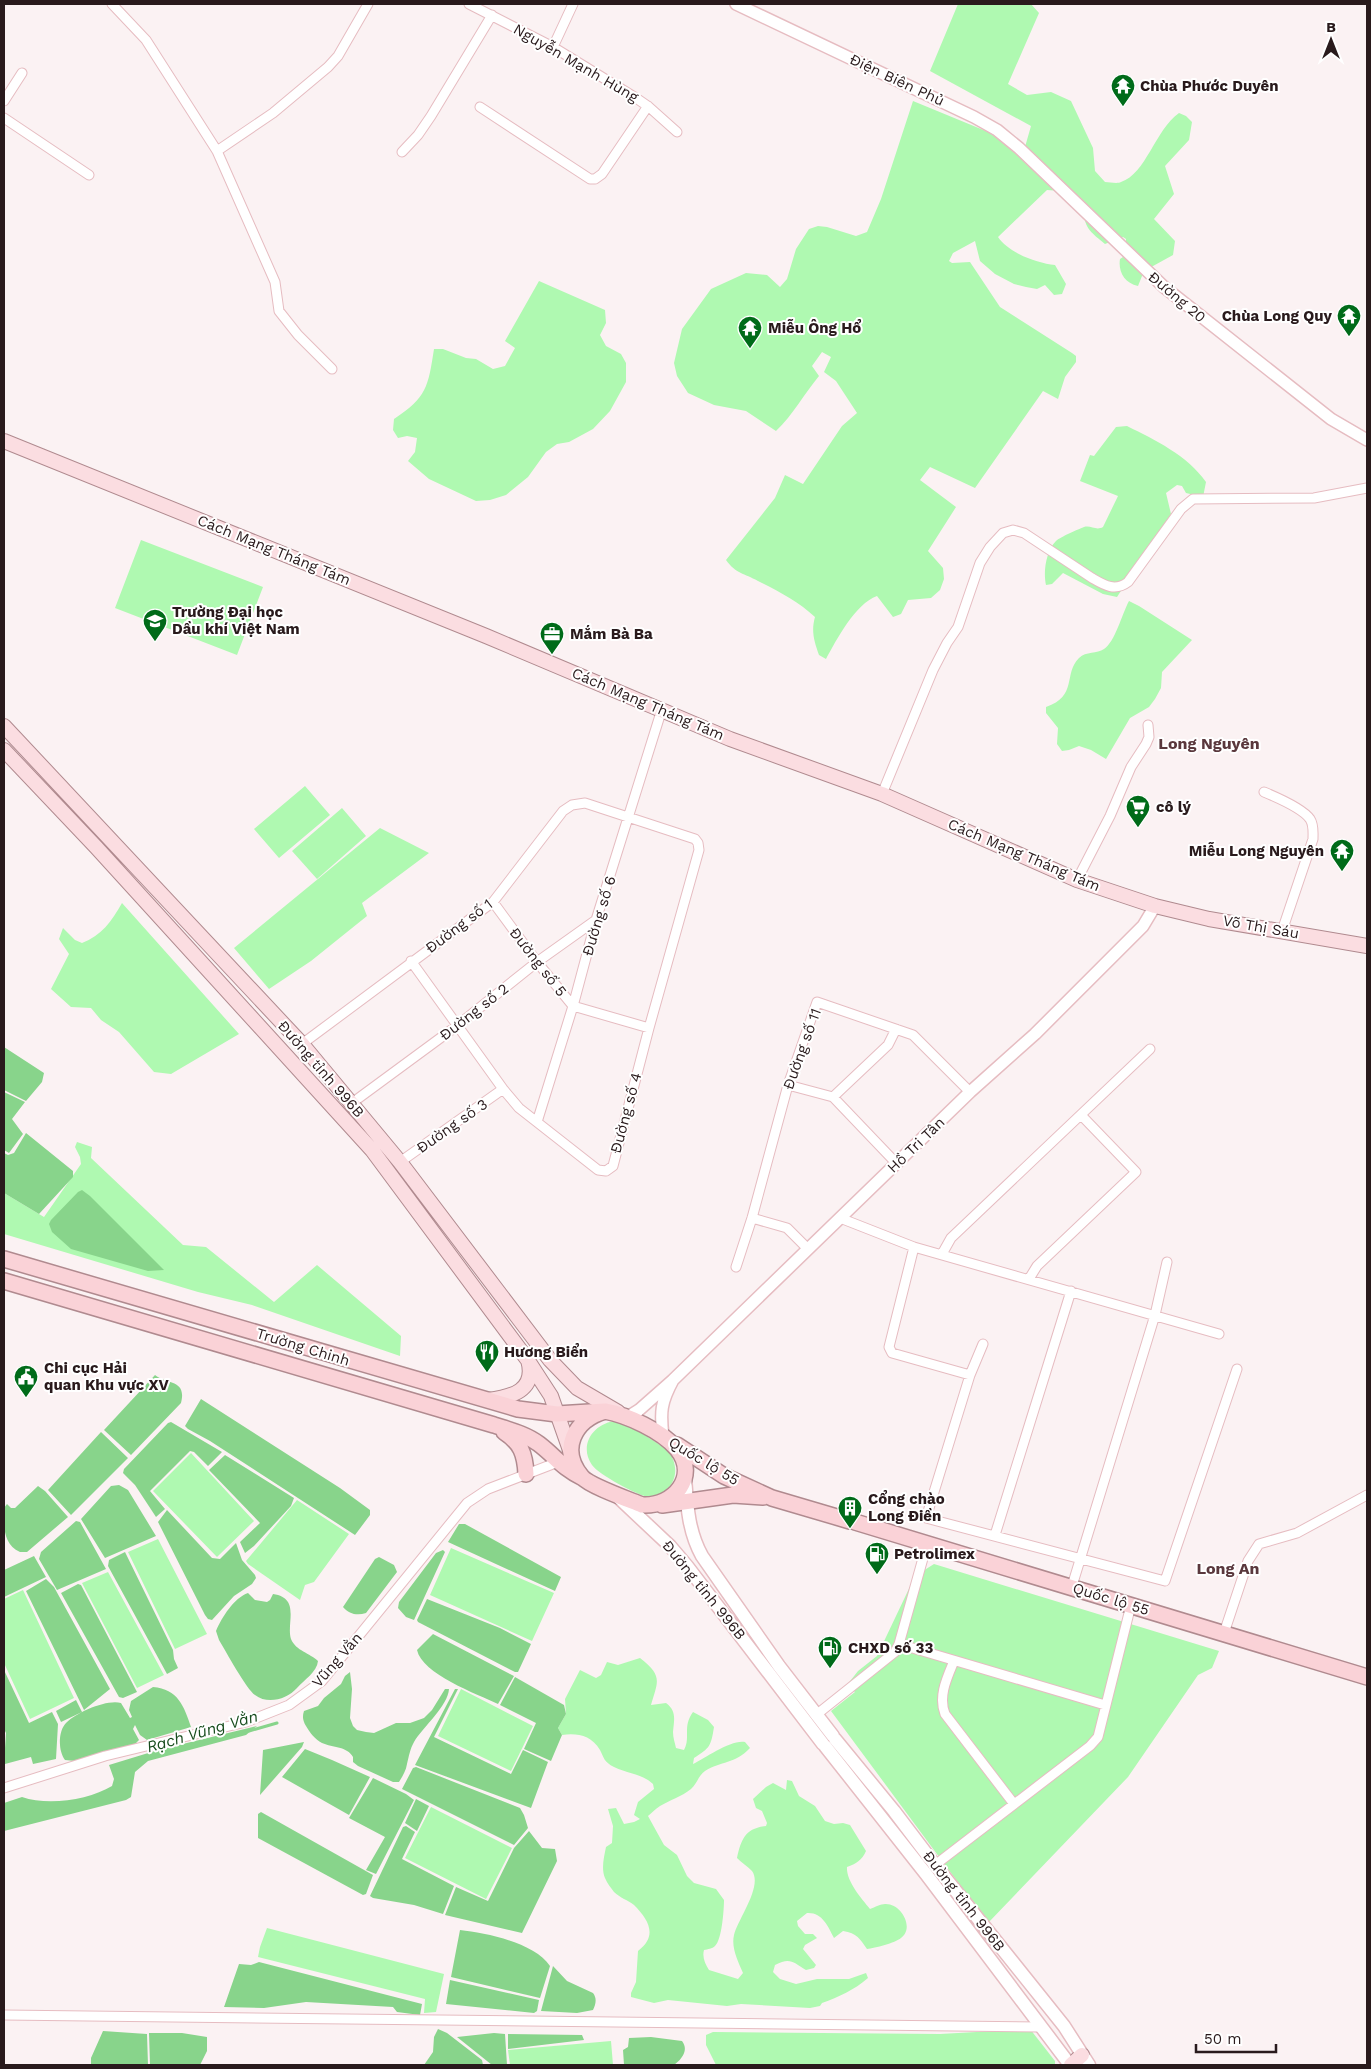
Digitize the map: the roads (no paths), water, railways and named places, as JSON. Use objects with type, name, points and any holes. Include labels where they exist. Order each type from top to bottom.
[{"type":"highway","name":"Trường Chinh","points":[[4,1259],[528,1412],[557,1414],[605,1411]]},
{"type":"highway","name":"Trường Chinh","points":[[4,1280],[494,1425],[529,1438],[539,1444],[570,1472],[583,1478]]},
{"type":"highway","points":[[605,1411],[628,1417],[663,1436],[677,1449],[682,1458],[685,1473],[679,1490],[672,1498],[663,1503],[653,1506],[642,1505],[583,1478],[574,1465],[571,1453],[572,1441],[576,1430],[584,1420],[594,1414],[605,1411]]},
{"type":"highway","points":[[494,1425],[513,1438],[520,1446],[524,1455],[526,1474]]},
{"type":"highway","name":"Quốc lộ 55","points":[[663,1436],[724,1476],[772,1498],[1072,1586],[1367,1677]]},
{"type":"highway","name":"Quốc lộ 55","points":[[653,1506],[687,1503],[733,1495],[772,1498]]},
{"type":"main road","name":"Cách Mạng Tháng Tám","points":[[4,441],[218,526],[730,739],[882,794],[1076,880],[1155,906]]},
{"type":"main road","name":"Đường tỉnh 996B","points":[[4,726],[302,1044],[400,1162],[550,1360],[577,1388],[628,1417]]},
{"type":"main road","name":"Đường tỉnh 996B","points":[[4,750],[96,847],[372,1150],[528,1359],[550,1396],[571,1453]]},
{"type":"main road","points":[[96,847],[109,837]]},
{"type":"main road","name":"Võ Thị Sáu","points":[[1155,906],[1209,919],[1367,946]]},
{"type":"main road","points":[[487,1400],[507,1397],[518,1393],[524,1387],[529,1374],[528,1359]]},
{"type":"main road","name":"Đường tỉnh 996B","points":[[685,1473],[687,1503],[694,1539],[702,1556],[816,1715],[829,1741],[894,1810],[935,1865],[1064,2026],[1085,2060]]},
{"type":"main road","name":"Đường tỉnh 996B","points":[[612,1492],[662,1537],[829,1741],[1040,2027],[1071,2065]]},
{"type":"main road","points":[[1071,2065],[1085,2060]]},
{"type":"street","points":[[112,4],[146,40],[217,151],[275,282],[278,311],[298,335],[332,369]]},
{"type":"street","points":[[217,151],[273,113],[328,67],[338,56],[368,4]]},
{"type":"street","name":"Nguyễn Mạnh Hùng","points":[[469,4],[553,47],[648,106],[677,132]]},
{"type":"street","points":[[553,47],[573,4]]},
{"type":"street","name":"Điện Biên Phủ","points":[[736,4],[986,123],[1008,139],[1046,175]]},
{"type":"street","points":[[402,152],[418,135],[431,116],[492,16]]},
{"type":"street","points":[[4,101],[22,73]]},
{"type":"street","points":[[480,107],[590,179],[595,179],[602,174],[648,106]]},
{"type":"street","points":[[4,118],[89,175]]},
{"type":"street","name":"Đường 20","points":[[1046,175],[1147,272],[1176,297],[1331,418],[1367,440]]},
{"type":"street","points":[[882,794],[933,670],[958,627],[980,563],[990,547],[1003,533],[1012,530],[1024,534],[1097,581],[1114,588],[1123,586],[1128,582],[1181,509],[1193,499],[1314,498],[1367,488]]},
{"type":"street","name":"Đường số 6","points":[[537,1122],[573,1006],[596,920],[662,710]]},
{"type":"street","points":[[1076,880],[1110,816],[1131,767],[1146,744],[1149,737],[1148,725]]},
{"type":"street","points":[[1264,792],[1302,812],[1310,820],[1314,828],[1313,839],[1282,931]]},
{"type":"street","name":"Đường số 1","points":[[302,1044],[493,902],[563,811],[572,805],[585,803],[629,818]]},
{"type":"street","name":"Đường số 4","points":[[412,961],[503,1089],[519,1108],[598,1170],[606,1171],[613,1166],[649,1028],[699,850],[698,842],[695,839],[629,818]]},
{"type":"street","name":"Đường số 5","points":[[493,902],[537,962],[573,1006],[649,1028]]},
{"type":"street","name":"Hồ Tri Tân","points":[[628,1417],[640,1410],[672,1380],[970,1092],[1035,1034],[1143,926],[1155,906]]},
{"type":"street","name":"Đường số 2","points":[[352,1103],[458,1025],[537,962],[596,920]]},
{"type":"street","name":"Đường số 11","points":[[736,1268],[752,1218],[788,1085],[816,1002],[913,1036],[970,1092]]},
{"type":"street","points":[[833,1097],[888,1045],[896,1029]]},
{"type":"street","points":[[942,1254],[951,1238],[1150,1049]]},
{"type":"street","points":[[788,1085],[833,1097],[896,1164]]},
{"type":"street","name":"Đường số 3","points":[[400,1162],[503,1089]]},
{"type":"street","points":[[1029,1279],[1037,1266],[1136,1172],[1082,1114]]},
{"type":"street","points":[[752,1218],[787,1228],[808,1249]]},
{"type":"street","points":[[840,1218],[914,1247],[1219,1334]]},
{"type":"street","points":[[914,1247],[889,1347],[892,1353],[970,1375]]},
{"type":"street","points":[[1072,1586],[1155,1315],[1168,1262]]},
{"type":"street","points":[[995,1535],[1071,1291]]},
{"type":"street","points":[[983,1344],[970,1375],[926,1518],[1165,1581],[1237,1368]]},
{"type":"street","points":[[663,1436],[661,1408],[664,1396],[672,1380]]},
{"type":"street","name":"Vũng Vằn","points":[[4,1788],[105,1756],[246,1722],[289,1705],[322,1681],[467,1503],[488,1489],[558,1462]]},
{"type":"street","points":[[1224,1633],[1248,1561],[1259,1544],[1297,1533],[1367,1495]]},
{"type":"street","points":[[816,1715],[887,1660],[899,1644],[927,1544]]},
{"type":"street","points":[[935,1865],[1098,1737],[1130,1605]]},
{"type":"street","points":[[899,1644],[1105,1705]]},
{"type":"street","points":[[954,1661],[942,1697],[942,1707],[945,1714],[1014,1804]]},
{"type":"street","points":[[4,2015],[1040,2027]]},
{"type":"waterway","name":"Rạch Vũng Vằn","points":[[249,1731],[277,1723]]},
{"type":"place","name":"Chùa Phước Duyên","points":[[1123,107]]},
{"type":"place","name":"Chùa Long Quy","points":[[1349,337]]},
{"type":"place","name":"Miễu Ông Hổ","points":[[750,349]]},
{"type":"place","name":"Trường Đại học Dầu khí Việt Nam","points":[[155,642]]},
{"type":"place","name":"Mắm Bà Ba","points":[[552,655]]},
{"type":"place","name":"cô lý","points":[[1138,828]]},
{"type":"place","name":"Miễu Long Nguyên","points":[[1342,872]]},
{"type":"place","name":"Hương Biển","points":[[487,1373]]},
{"type":"place","name":"Chi cục Hải quan Khu vực XV","points":[[26,1398]]},
{"type":"place","name":"Cổng chào Long Điền","points":[[850,1529]]},
{"type":"place","name":"Petrolimex","points":[[877,1575]]},
{"type":"place","name":"CHXD số 33","points":[[830,1669]]},
{"type":"district","name":"Long Nguyên","points":[[1209,743]]},
{"type":"district","name":"Long An","points":[[1228,1568]]}]
